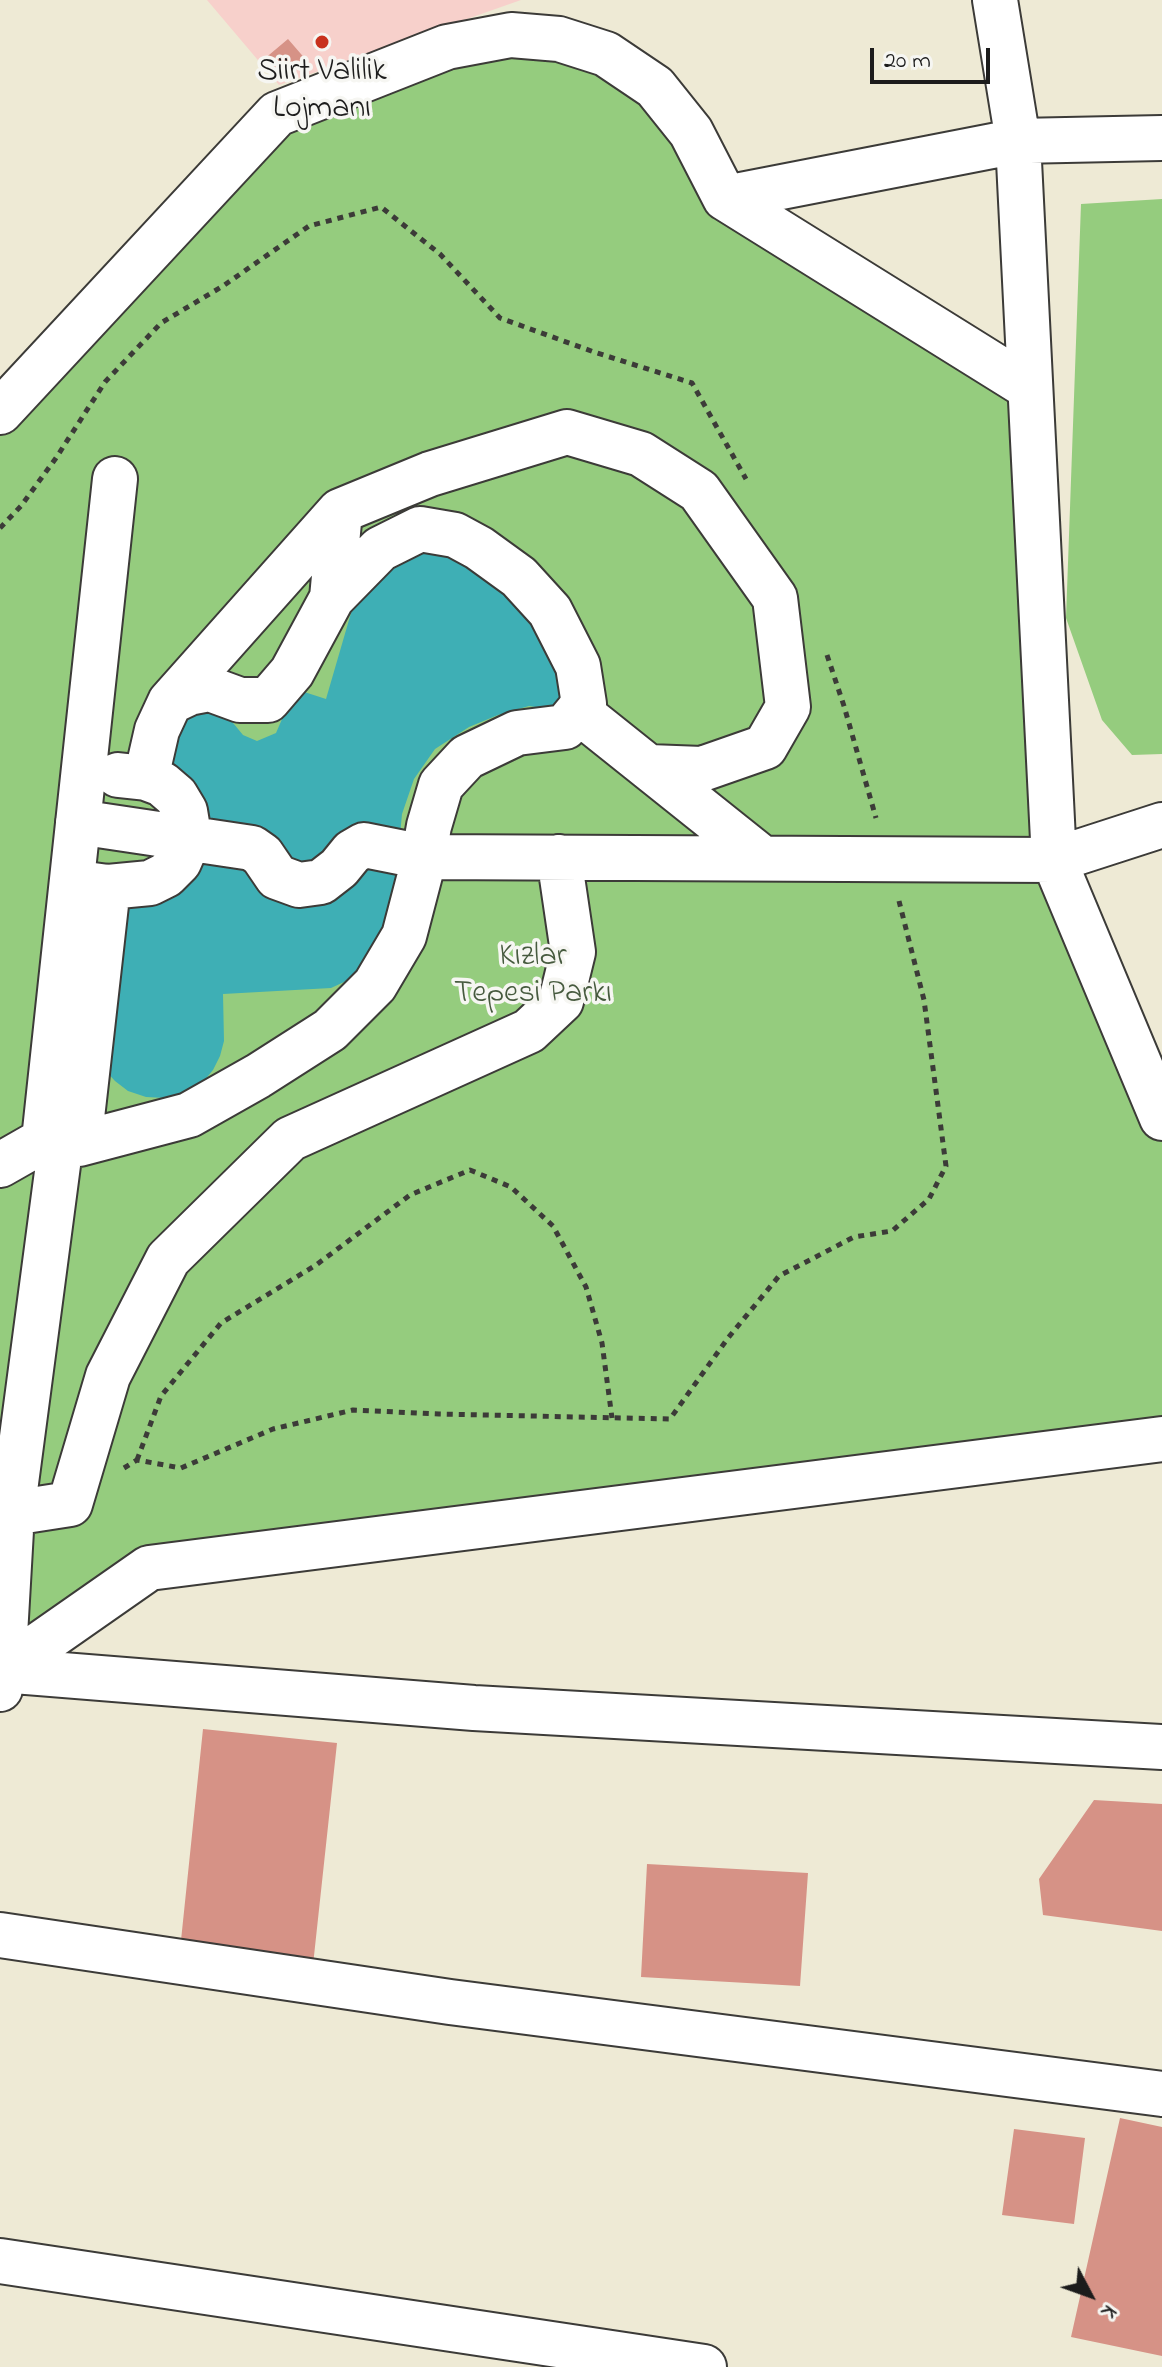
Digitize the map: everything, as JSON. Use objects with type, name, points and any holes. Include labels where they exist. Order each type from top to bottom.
[{"type":"street","points":[[995,0],[1018,141],[1054,860],[1162,1118]]},
{"type":"street","points":[[0,412],[277,114],[447,47],[511,35],[559,39],[606,54],[655,87],[691,132],[725,198],[1030,388]]},
{"type":"street","points":[[725,198],[1018,141],[1162,138]]},
{"type":"street","points":[[146,778],[157,730],[170,702],[340,511],[430,474],[567,432],[641,454],[699,491],[775,598],[788,707],[765,747],[702,769],[649,767]]},
{"type":"street","points":[[1,1676],[12,1513],[62,1142],[90,885],[78,822],[115,479]]},
{"type":"street","points":[[332,598],[340,511]]},
{"type":"street","points":[[0,1165],[62,1142],[189,1115],[330,1030],[375,985],[404,936],[441,785],[467,757],[517,733],[565,727],[584,704],[578,666],[550,611],[519,577],[455,535],[420,529],[380,549],[332,598],[292,672],[268,700],[240,700],[210,689],[189,693],[170,702]]},
{"type":"street","points":[[578,711],[762,858]]},
{"type":"street","points":[[84,771],[146,778],[162,784],[176,796],[185,811],[188,829],[186,846],[179,862],[166,875],[150,883],[90,885]]},
{"type":"street","points":[[78,822],[252,848],[262,855],[277,877],[299,885],[321,882],[339,868],[352,852],[364,845],[424,857],[1054,860],[1162,825]]},
{"type":"street","points":[[12,1513],[70,1504],[108,1376],[168,1259],[290,1139],[529,1031],[561,1001],[573,952],[559,857]]},
{"type":"street","points":[[1,1676],[149,1568],[1162,1439]]},
{"type":"street","points":[[1,1676],[474,1708],[1162,1747]]},
{"type":"street","points":[[0,1935],[450,2002],[1162,2094]]},
{"type":"street","points":[[0,2261],[693,2366]]},
{"type":"path","points":[[137,1460],[161,1396],[221,1323],[316,1265],[410,1195],[470,1170],[511,1187],[553,1226],[586,1287],[602,1343],[612,1418]]},
{"type":"shaded area","name":"Siirt Valilik Lojmanı","points":[[207,0],[521,0],[279,85]]},
{"type":"green space","name":"Kızlar Tepesi Parkı","points":[[447,47],[606,54],[726,198],[1030,388],[1054,860],[1162,1118],[1162,1439],[149,1568],[0,1670],[0,412],[277,114]]},
{"type":"green space","points":[[1162,199],[1162,754],[1132,755],[1102,720],[1066,618],[1081,204]]},
{"type":"water","points":[[428,553],[456,556],[508,590],[551,639],[567,689],[560,704],[548,709],[529,706],[498,715],[469,727],[435,749],[414,779],[402,814],[396,877],[383,936],[355,977],[331,988],[223,994],[224,1041],[213,1070],[203,1082],[185,1093],[165,1098],[146,1097],[128,1091],[105,1070],[124,891],[163,890],[158,772],[169,738],[190,713],[213,706],[224,712],[243,735],[257,741],[276,733],[295,689],[326,699],[358,589],[396,558]]},
{"type":"building","points":[[288,39],[307,61],[281,82],[263,60]]},
{"type":"building","points":[[203,1729],[337,1743],[313,1965],[180,1950]]},
{"type":"building","points":[[1094,1800],[1162,1804],[1162,1931],[1043,1915],[1039,1879]]},
{"type":"building","points":[[647,1864],[808,1873],[800,1986],[641,1977]]},
{"type":"building","points":[[1120,2118],[1162,2127],[1162,2356],[1071,2337]]},
{"type":"building","points":[[1014,2129],[1085,2138],[1074,2224],[1002,2215]]},
{"type":"place","name":"Siirt Valilik Lojmanı","points":[[322,42]]}]
